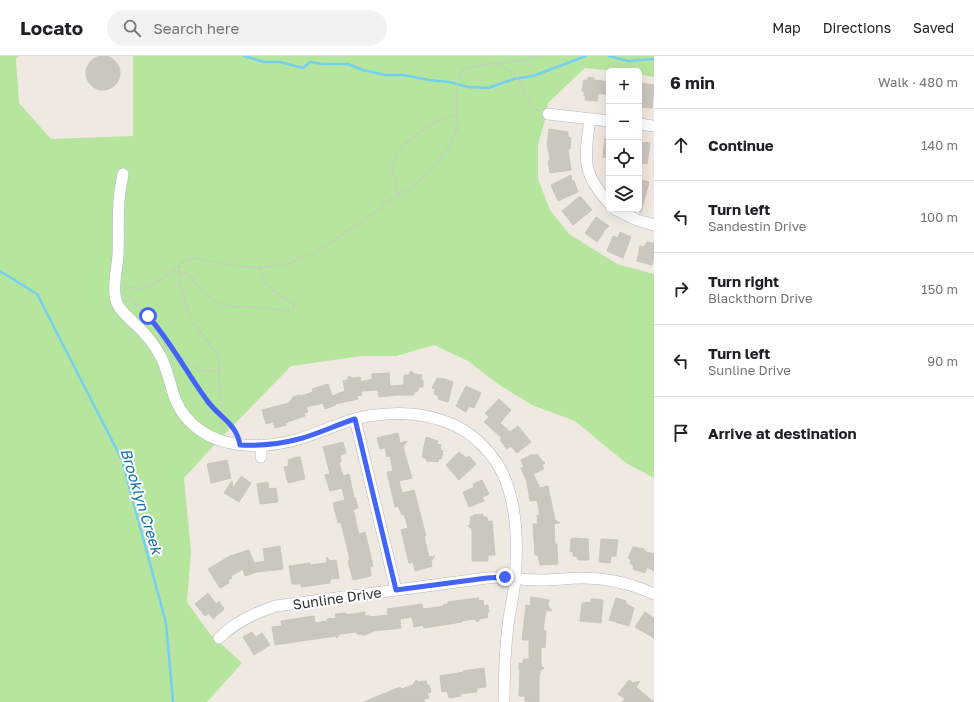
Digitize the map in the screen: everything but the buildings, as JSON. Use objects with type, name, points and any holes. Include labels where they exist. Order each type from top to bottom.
[{"type":"street","points":[[548,114],[606,121]]},
{"type":"street","points":[[590,119],[586,149],[588,168],[599,192],[606,200]]},
{"type":"street","points":[[642,124],[654,126]]},
{"type":"street","points":[[123,174],[120,191],[118,257],[114,296],[116,303],[146,335],[162,358],[176,404],[184,416],[200,430],[223,442],[240,445],[261,445],[300,439],[355,419],[369,416],[396,414],[419,415],[434,417],[460,428],[473,437],[493,458],[501,471],[511,498],[516,540],[515,579],[505,651],[504,702]]},
{"type":"street","points":[[621,212],[638,220],[654,225]]},
{"type":"street","points":[[355,419],[396,590]]},
{"type":"street","points":[[261,445],[261,457]]},
{"type":"street","name":"Sunline Drive","points":[[219,638],[236,623],[259,611],[276,606],[487,578],[505,577],[515,579],[545,580],[596,579],[627,584],[654,594]]},
{"type":"street","points":[[255,600],[259,611]]},
{"type":"path","points":[[115,286],[134,287],[140,289],[148,287],[190,259],[197,258],[236,266],[262,269],[288,264],[312,254],[351,230],[398,195],[414,186],[429,172],[451,145],[458,126],[456,114],[456,93],[459,76],[463,71],[469,68],[495,63],[525,60],[541,56]]},
{"type":"path","points":[[495,63],[514,73],[533,108],[539,112],[548,114]]},
{"type":"path","points":[[398,195],[393,166],[397,157],[406,145],[421,131],[440,120],[456,114]]},
{"type":"path","points":[[180,265],[180,284],[192,321],[219,356],[219,385],[223,412],[221,420],[223,442]]},
{"type":"path","points":[[179,274],[185,273],[204,293],[218,303],[225,305],[264,307],[284,311],[292,310],[295,307],[293,304],[264,281],[261,275],[262,269]]},
{"type":"path","points":[[115,286],[129,296],[163,334],[206,401],[214,410],[227,420],[235,430],[240,445]]},
{"type":"path","points":[[163,344],[205,372],[212,372],[219,367]]},
{"type":"green space","points":[[0,56],[19,56],[16,59],[19,103],[51,139],[133,136],[133,56],[654,56],[654,77],[642,75],[642,68],[606,68],[606,70],[585,68],[548,103],[538,144],[538,179],[550,210],[569,234],[617,264],[654,274],[654,478],[626,463],[575,421],[532,405],[498,384],[468,361],[434,345],[396,356],[362,356],[291,366],[184,478],[191,552],[187,602],[210,634],[242,663],[207,702],[0,702]]},
{"type":"waterway","points":[[244,56],[264,62],[280,62],[303,68],[310,62],[323,64],[348,64],[363,70],[385,75],[404,75],[449,82],[468,87],[488,88],[514,79],[533,76],[586,56]]},
{"type":"waterway","points":[[609,56],[628,61],[654,59]]},
{"type":"waterway","name":"Brooklyn Creek","points":[[0,271],[37,294],[122,460],[166,623],[173,702]]},
{"type":"route","points":[[148,316],[168,340],[206,401],[232,425],[240,445],[255,446],[300,439],[340,423],[355,419],[396,590],[505,577]]}]
